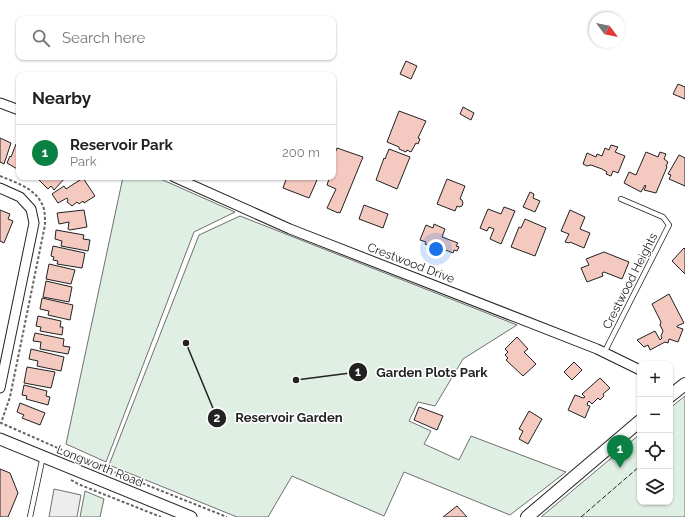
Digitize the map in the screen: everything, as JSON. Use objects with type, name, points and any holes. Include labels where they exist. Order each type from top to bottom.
[{"type":"main road","points":[[673,394],[685,384]]},
{"type":"main road","points":[[527,517],[637,425]]},
{"type":"street","points":[[0,103],[16,109]]},
{"type":"street","name":"Crestwood Drive","points":[[181,180],[290,229],[604,353],[637,369]]},
{"type":"street","points":[[0,188],[20,197],[31,209],[34,223],[0,388]]},
{"type":"street","name":"Longworth Road","points":[[0,439],[191,517]]},
{"type":"lane","name":"Crestwood Heights","points":[[604,353],[669,225],[663,217],[621,199]]},
{"type":"lane","points":[[30,517],[43,456]]},
{"type":"path","points":[[0,176],[27,187],[38,197],[44,209],[45,225],[10,397],[1,423],[99,466],[227,517]]},
{"type":"path","points":[[78,484],[161,517]]},
{"type":"green space","points":[[122,180],[163,180],[235,212],[194,232],[106,462],[66,444]]},
{"type":"green space","points":[[240,216],[517,325],[463,359],[435,406],[418,402],[409,421],[431,431],[424,444],[459,460],[471,436],[566,472],[510,515],[404,472],[384,516],[292,476],[268,517],[237,517],[109,465],[199,235]]},
{"type":"green space","points":[[685,396],[685,517],[541,517],[637,437],[637,505],[673,505],[673,406]]},
{"type":"green space","points":[[85,491],[104,499],[100,517],[80,517]]},
{"type":"shaded area","points":[[54,489],[81,495],[77,517],[49,517]]},
{"type":"building","points":[[406,61],[417,66],[411,79],[400,74]]},
{"type":"building","points":[[678,84],[685,87],[685,99],[673,94]]},
{"type":"building","points":[[463,107],[474,113],[471,120],[460,114]]},
{"type":"building","points":[[399,111],[426,121],[418,138],[420,139],[418,144],[416,143],[411,152],[407,150],[406,152],[387,142]]},
{"type":"building","points":[[0,138],[11,143],[4,164],[0,162]]},
{"type":"building","points":[[16,144],[16,168],[7,163],[10,156],[11,157]]},
{"type":"building","points":[[611,145],[618,147],[615,152],[625,156],[618,173],[613,171],[611,176],[606,174],[607,172],[602,169],[583,164],[587,153],[596,157],[597,154],[602,156],[605,148],[609,150]]},
{"type":"building","points":[[337,148],[363,157],[340,213],[327,208],[336,189],[327,185],[329,180],[336,180]]},
{"type":"building","points":[[389,149],[410,157],[397,189],[376,180]]},
{"type":"building","points":[[646,152],[658,157],[660,152],[666,154],[664,159],[668,162],[656,193],[644,190],[645,185],[641,192],[624,183],[629,172],[636,175]]},
{"type":"building","points":[[679,155],[685,158],[685,186],[669,179],[671,175],[668,174]]},
{"type":"building","points":[[447,179],[465,186],[460,199],[463,203],[462,206],[457,206],[455,211],[437,204]]},
{"type":"building","points":[[39,180],[63,180],[54,190],[51,186],[48,189]]},
{"type":"building","points":[[80,180],[84,180],[95,196],[84,203],[83,201],[79,204],[77,202],[72,206],[67,202],[67,198],[58,203],[52,194],[64,186],[66,189]]},
{"type":"building","points":[[286,180],[317,180],[309,198],[283,188]]},
{"type":"building","points":[[530,192],[534,194],[533,198],[540,201],[535,212],[523,207]]},
{"type":"building","points":[[364,205],[388,214],[383,228],[359,219]]},
{"type":"building","points":[[504,207],[515,211],[501,244],[490,239],[494,229],[489,227],[487,231],[480,228],[488,209],[501,214]]},
{"type":"building","points":[[0,210],[10,214],[8,219],[13,221],[4,243],[0,241]]},
{"type":"building","points":[[84,210],[87,227],[70,230],[68,229],[69,222],[59,224],[57,213]]},
{"type":"building","points":[[570,210],[585,217],[580,229],[590,233],[584,248],[570,242],[565,242],[569,234],[561,231]]},
{"type":"building","points":[[525,219],[546,228],[535,256],[511,247],[519,227],[521,228]]},
{"type":"building","points":[[434,224],[445,229],[442,237],[458,243],[456,246],[459,247],[457,251],[454,250],[453,253],[433,245],[432,247],[425,244],[426,242],[420,240],[426,225],[433,228]]},
{"type":"building","points":[[56,230],[84,235],[83,239],[90,240],[88,251],[61,246],[62,241],[55,239]]},
{"type":"building","points":[[53,246],[85,253],[82,268],[57,264],[58,261],[53,260],[54,257],[51,256]]},
{"type":"building","points":[[684,248],[685,249],[685,274],[672,261]]},
{"type":"building","points":[[604,252],[629,262],[622,279],[604,272],[602,273],[603,276],[587,282],[581,268],[589,265],[586,259]]},
{"type":"building","points":[[49,264],[75,270],[71,284],[46,279]]},
{"type":"building","points":[[46,281],[72,287],[69,302],[43,297]]},
{"type":"building","points":[[669,294],[684,323],[677,327],[683,329],[678,342],[669,339],[668,343],[665,342],[650,350],[648,345],[644,347],[637,340],[655,331],[660,340],[662,338],[661,336],[663,331],[660,325],[661,322],[652,304]]},
{"type":"building","points":[[42,298],[73,305],[70,320],[48,315],[49,311],[40,309]]},
{"type":"building","points":[[38,316],[61,321],[60,327],[63,327],[62,335],[40,331],[41,327],[36,326]]},
{"type":"building","points":[[35,333],[64,339],[63,346],[70,347],[68,354],[40,349],[41,342],[33,341]]},
{"type":"building","points":[[517,337],[528,349],[524,352],[536,364],[523,376],[506,360],[508,358],[505,355],[508,352],[505,349]]},
{"type":"building","points":[[31,349],[64,357],[61,371],[37,366],[38,361],[29,359]]},
{"type":"building","points":[[574,362],[582,370],[572,380],[564,372]]},
{"type":"building","points":[[27,367],[55,372],[51,388],[24,383]]},
{"type":"building","points":[[600,378],[610,388],[603,394],[604,396],[600,400],[598,398],[592,404],[589,401],[588,402],[587,405],[590,406],[585,418],[568,410],[575,395],[583,398],[585,397],[582,394]]},
{"type":"building","points":[[24,385],[47,391],[46,396],[50,397],[48,405],[26,399],[27,396],[22,395]]},
{"type":"building","points":[[20,403],[45,413],[40,425],[22,418],[24,415],[17,412]]},
{"type":"building","points":[[419,407],[443,416],[437,430],[414,420]]},
{"type":"building","points":[[529,411],[542,419],[528,444],[519,439],[523,431],[519,429]]},
{"type":"building","points":[[0,469],[10,473],[18,493],[8,517],[0,517]]},
{"type":"building","points":[[457,506],[467,517],[443,517]]},
{"type":"fence","points":[[581,517],[637,469]]},
{"type":"place","name":"Reservoir Garden","points":[[186,343]]},
{"type":"place","name":"Garden Plots Park","points":[[296,380]]},
{"type":"place","name":"Reservoir Park","points":[[620,468]]}]
